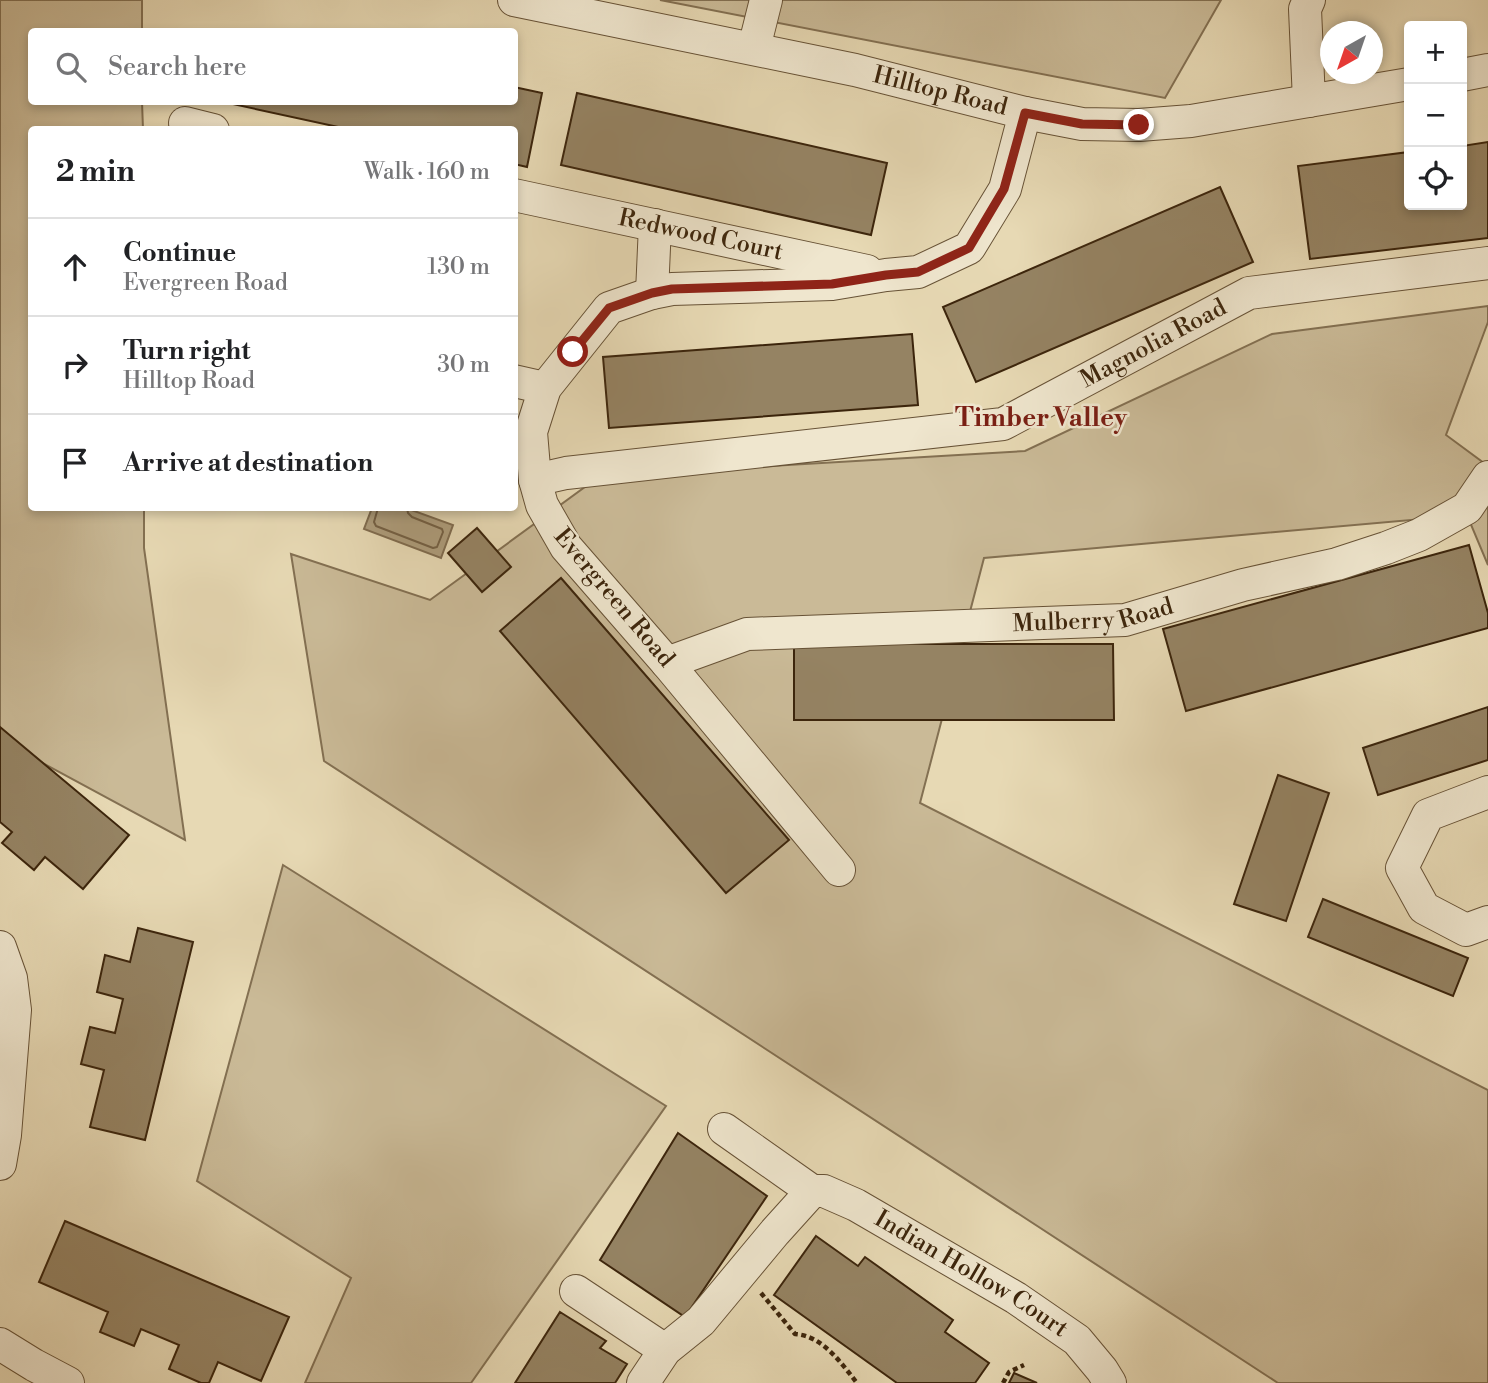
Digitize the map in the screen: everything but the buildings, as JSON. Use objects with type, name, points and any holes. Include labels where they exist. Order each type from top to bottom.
[{"type":"street","name":"Hilltop Road","points":[[514,0],[855,70],[1025,113],[1082,124],[1139,125],[1191,121],[1404,85]]},
{"type":"street","points":[[742,0],[754,48]]},
{"type":"street","points":[[754,48],[766,0]]},
{"type":"street","points":[[1310,101],[1313,3]]},
{"type":"street","points":[[1467,74],[1488,71]]},
{"type":"street","name":"Evergreen Road","points":[[839,870],[667,663],[566,547],[541,505],[535,480],[530,384],[609,308],[652,293],[672,289],[832,284],[918,272],[969,248],[1004,189],[1025,113]]},
{"type":"street","name":"Redwood Court","points":[[518,196],[886,275]]},
{"type":"street","points":[[652,293],[655,225]]},
{"type":"street","name":"Magnolia Road","points":[[535,480],[566,473],[1003,424],[1249,293],[1488,263]]},
{"type":"street","name":"Mulberry Road","points":[[667,663],[747,634],[1125,620],[1243,585],[1337,564],[1386,548],[1419,535],[1467,508],[1488,477]]},
{"type":"street","points":[[1488,792],[1428,815],[1402,868],[1424,908],[1466,930],[1488,922]]},
{"type":"street","points":[[0,947],[11,978],[15,1010],[5,1135],[0,1164]]},
{"type":"street","name":"Indian Hollow Court","points":[[724,1129],[812,1191],[824,1191],[856,1205],[1016,1298],[1077,1340],[1110,1383]]},
{"type":"street","points":[[643,1383],[665,1350],[701,1321],[812,1191]]},
{"type":"street","points":[[576,1290],[665,1350]]},
{"type":"street","points":[[0,1345],[68,1383]]},
{"type":"path","points":[[743,1271],[795,1334],[817,1340],[857,1383]]},
{"type":"path","points":[[1003,1383],[1009,1372],[1024,1365]]},
{"type":"shaded area","points":[[0,0],[142,0],[142,28],[28,28],[28,105],[142,105],[143,126],[28,126],[28,511],[144,511],[144,548],[185,840],[0,740]]},
{"type":"shaded area","points":[[660,0],[1221,0],[1165,98]]},
{"type":"shaded area","points":[[1488,306],[1488,322],[1446,435],[1488,466],[1488,565],[1467,515],[984,558],[920,803],[1488,1090],[1488,1383],[1278,1383],[324,761],[291,554],[430,600],[600,476],[1025,451],[1272,334]]},
{"type":"shaded area","points":[[283,865],[666,1106],[471,1383],[305,1383],[351,1278],[197,1181]]},
{"type":"water","points":[[371,511],[414,511],[453,525],[441,558],[364,529]]},
{"type":"district","name":"Timber Valley","points":[[1041,418]]},
{"type":"route","points":[[573,352],[609,308],[652,293],[672,289],[832,284],[918,272],[969,248],[1004,189],[1025,113],[1082,124],[1139,125]]}]
